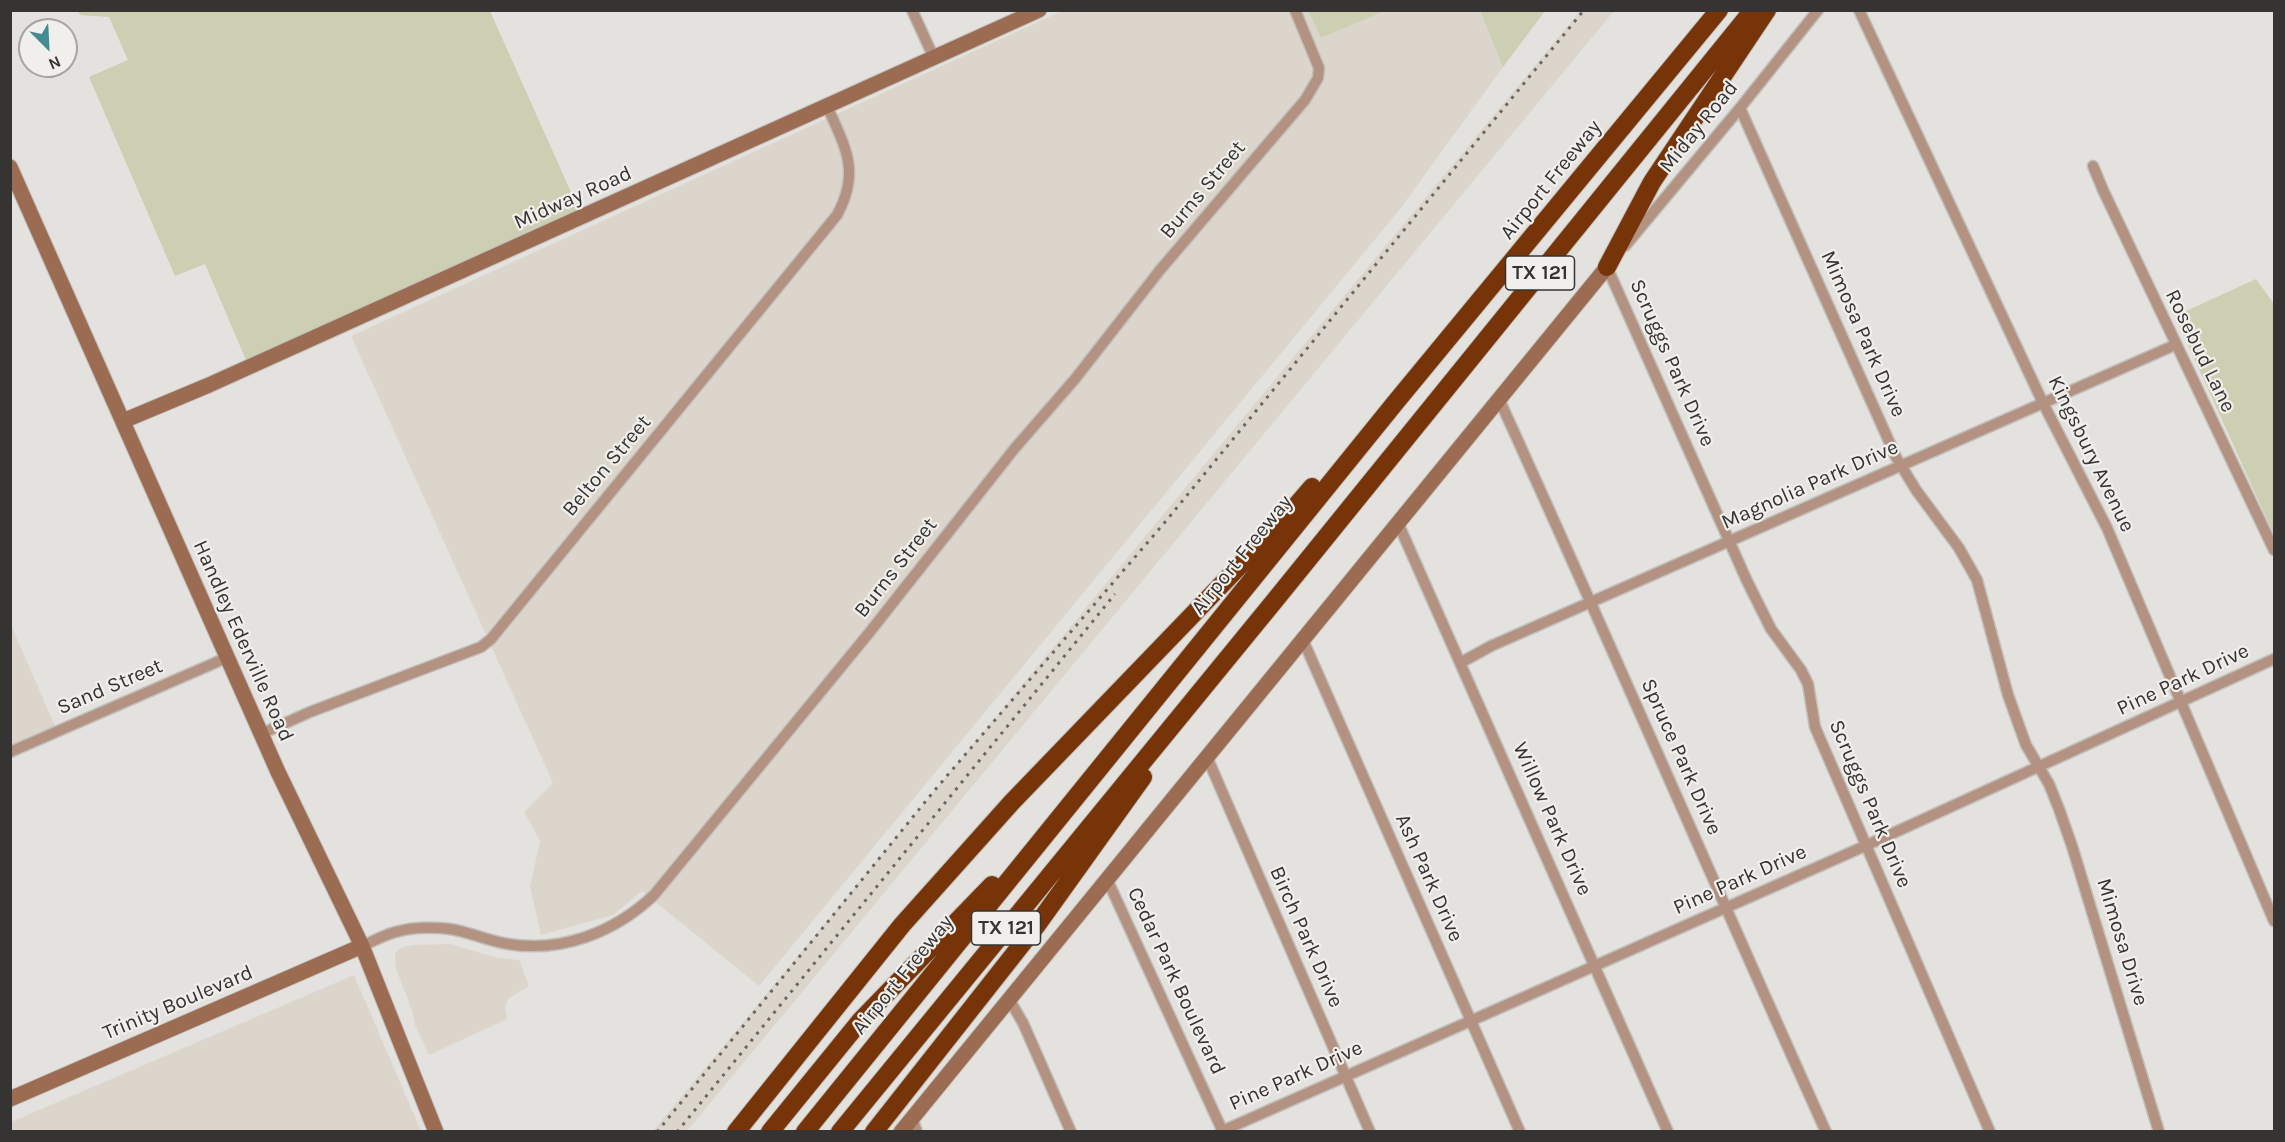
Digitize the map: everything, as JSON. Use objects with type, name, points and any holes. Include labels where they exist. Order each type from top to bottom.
[{"type":"highway","name":"Airport Freeway","points":[[805,1131],[1395,402],[1719,10]]},
{"type":"highway","name":"TX 121","points":[[840,1131],[1753,10]]},
{"type":"highway","points":[[1607,267],[1652,182],[1767,10]]},
{"type":"highway","points":[[736,1131],[902,925],[1004,810],[1281,523],[1365,426],[1395,402]]},
{"type":"highway","points":[[874,1131],[1031,934],[1144,776],[1172,724]]},
{"type":"highway","points":[[770,1131],[861,1020],[1072,802]]},
{"type":"main road","name":"Midway Road","points":[[123,421],[208,385],[1039,10]]},
{"type":"main road","name":"Handley Ederville Road","points":[[12,177],[17,198],[123,421],[261,734],[362,946],[436,1131]]},
{"type":"main road","points":[[901,1131],[914,1125],[1010,999],[1607,267]]},
{"type":"main road","name":"Trinity Boulevard","points":[[10,1098],[362,946]]},
{"type":"street","points":[[912,10],[934,58]]},
{"type":"street","name":"Burns Street","points":[[362,946],[399,931],[426,929],[450,929],[507,944],[546,946],[558,944],[607,930],[641,907],[654,895],[869,633],[1015,447],[1075,379],[1160,270],[1305,100],[1318,78],[1318,68],[1295,10]]},
{"type":"street","name":"Miday Road","points":[[1607,267],[1740,108],[1818,10]]},
{"type":"street","name":"Kingsbury Avenue","points":[[1859,10],[2043,403],[2107,528],[2274,921]]},
{"type":"street","name":"Belton Street","points":[[261,734],[310,712],[481,647],[491,639],[837,214],[845,200],[851,175],[845,146],[827,106]]},
{"type":"street","name":"Mimosa Park Drive","points":[[1740,108],[1902,466],[1916,490],[1959,548],[1977,580],[2008,695],[2026,745],[2039,768]]},
{"type":"street","name":"Rosebud Lane","points":[[2093,166],[2175,345],[2274,550]]},
{"type":"street","name":"Scruggs Park Drive","points":[[1607,267],[1747,582],[1771,628],[1801,670],[1808,684],[1815,727],[1990,1131]]},
{"type":"street","name":"Magnolia Park Drive","points":[[1462,662],[1491,646],[1592,601],[2175,345]]},
{"type":"street","name":"Spruce Park Drive","points":[[1499,399],[1592,601],[1725,908],[1826,1131]]},
{"type":"street","name":"Willow Park Drive","points":[[1398,523],[1462,662],[1668,1131]]},
{"type":"street","name":"Ash Park Drive","points":[[1303,640],[1520,1131]]},
{"type":"street","name":"Sand Street","points":[[10,752],[226,657]]},
{"type":"street","name":"Pine Park Drive","points":[[1222,1131],[1866,846],[2274,659]]},
{"type":"street","name":"Birch Park Drive","points":[[1207,757],[1370,1131]]},
{"type":"street","name":"Mimosa Drive","points":[[2039,768],[2059,808],[2072,846],[2159,1131]]},
{"type":"street","name":"Cedar Park Boulevard","points":[[1107,879],[1222,1131]]},
{"type":"street","points":[[1010,999],[1071,1131]]},
{"type":"shaded area","points":[[1062,11],[1308,11],[1321,38],[1385,11],[1480,11],[1503,67],[1400,209],[759,986],[642,891],[613,915],[541,935],[530,887],[540,841],[524,812],[553,783],[351,336]]},
{"type":"shaded area","points":[[1580,11],[1614,11],[687,1131],[653,1131]]},
{"type":"shaded area","points":[[11,625],[55,726],[10,745]]},
{"type":"shaded area","points":[[450,944],[498,958],[519,960],[529,986],[508,999],[505,1008],[507,1019],[429,1055],[415,1025],[412,1010],[396,969],[395,953],[402,947],[413,945]]},
{"type":"shaded area","points":[[354,975],[421,1131],[11,1131],[11,1122]]},
{"type":"green space","points":[[78,11],[490,11],[579,210],[246,360],[205,264],[175,276],[89,77],[128,60],[109,17],[80,15]]},
{"type":"green space","points":[[1308,11],[1385,11],[1321,38]]},
{"type":"green space","points":[[1480,11],[1545,11],[1503,67]]},
{"type":"green space","points":[[2256,279],[2274,304],[2274,535],[2175,316]]},
{"type":"railway","points":[[657,1132],[934,791],[1166,521],[1584,10]]},
{"type":"railway","points":[[677,1132],[1115,594]]}]
